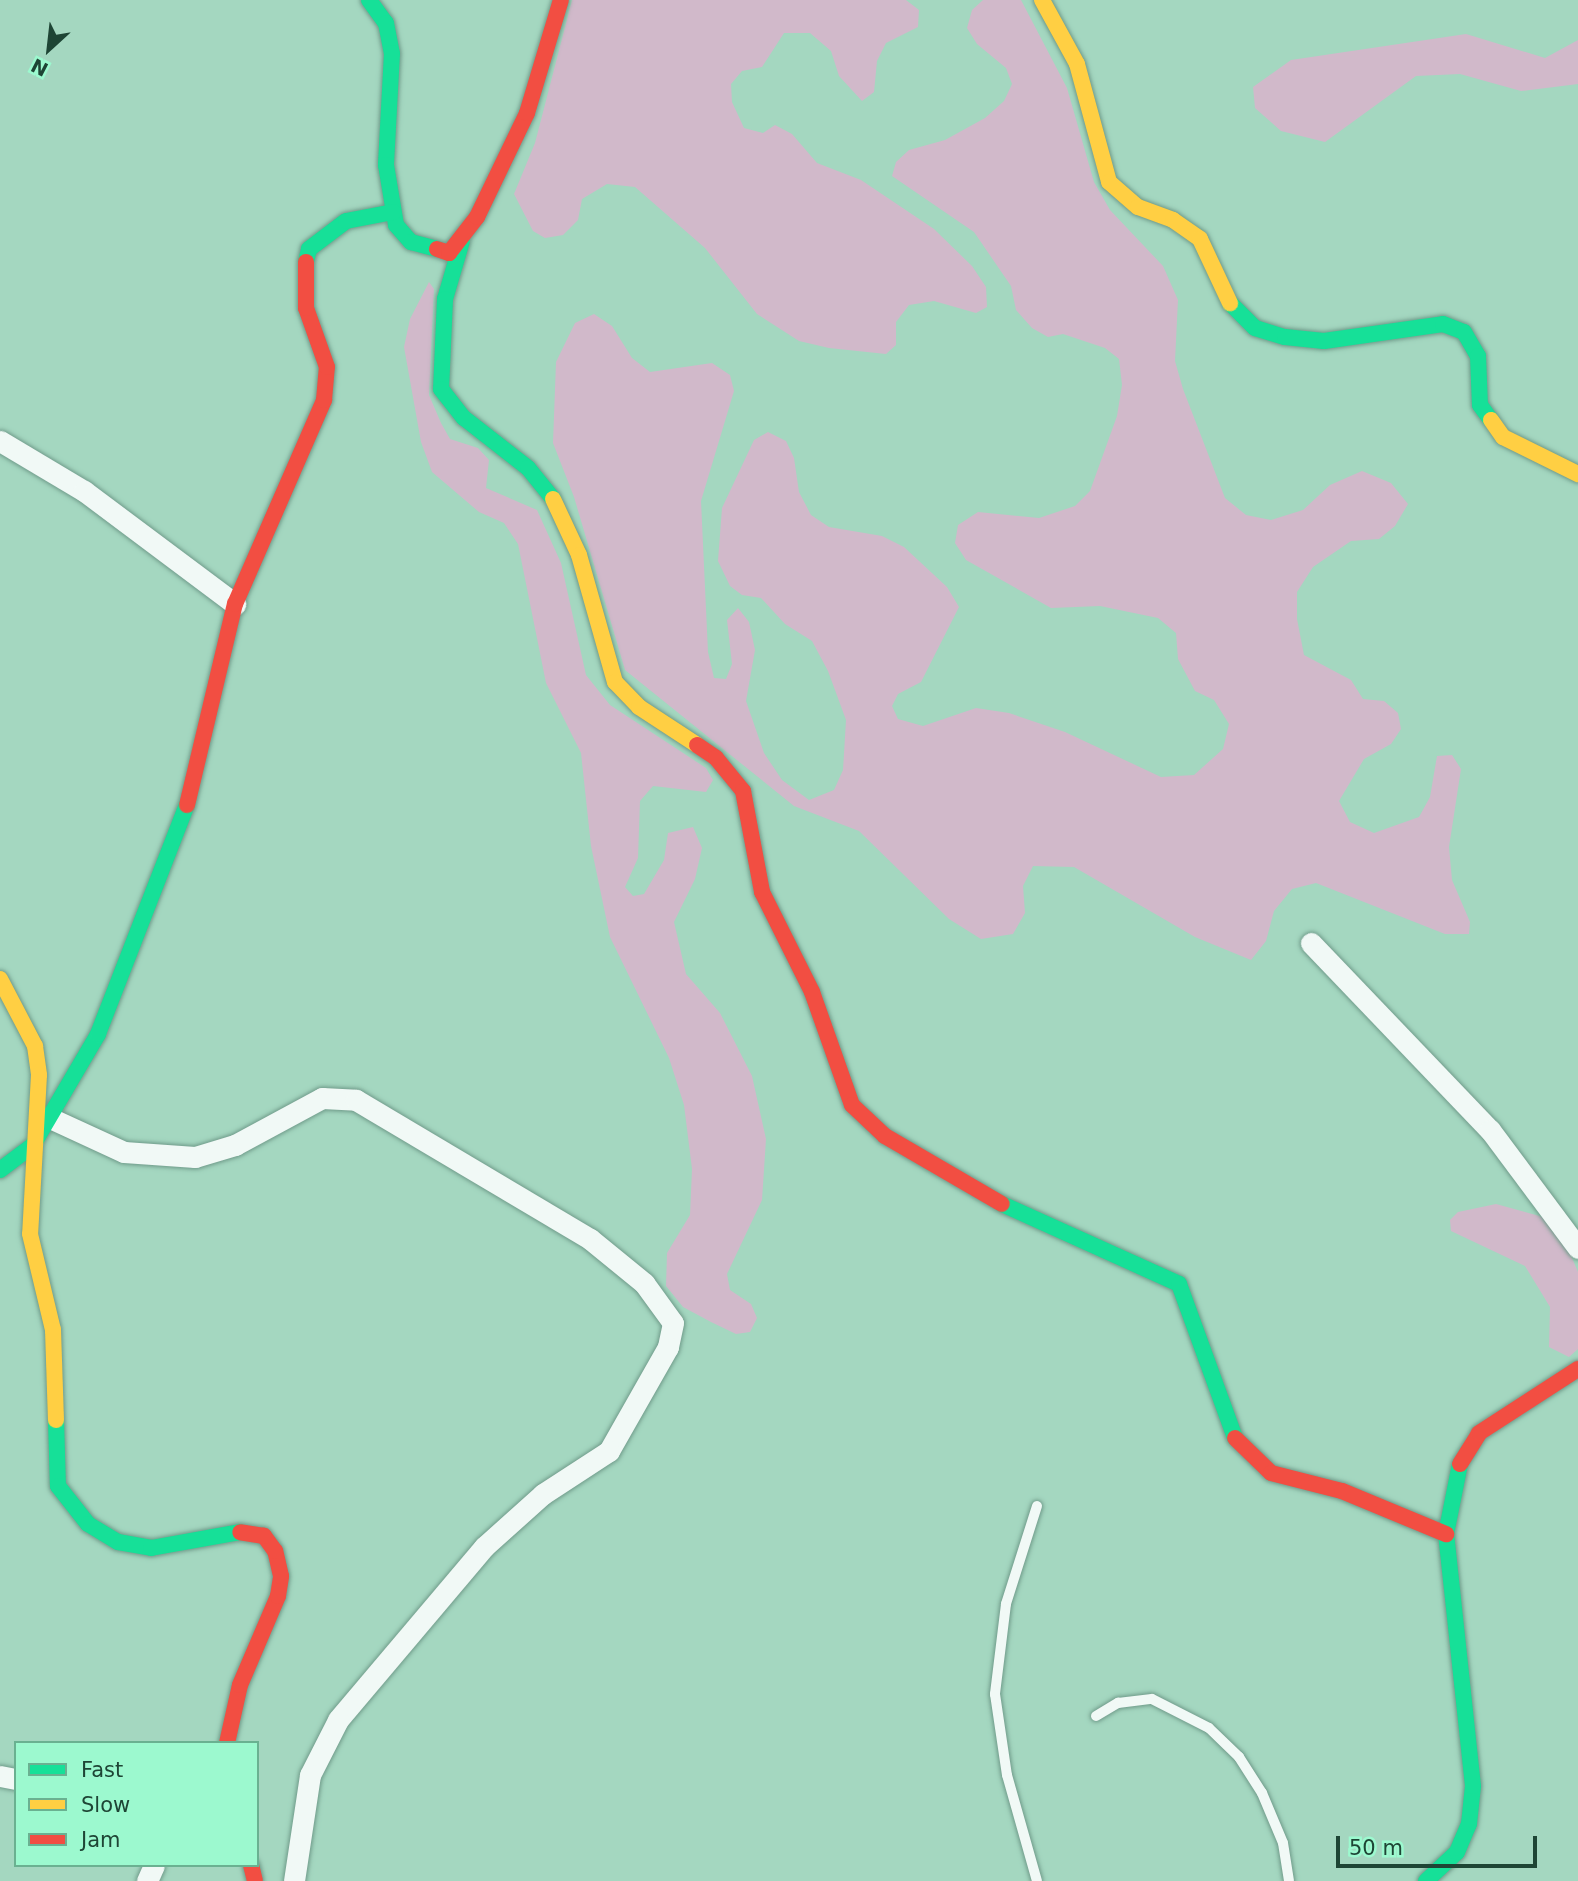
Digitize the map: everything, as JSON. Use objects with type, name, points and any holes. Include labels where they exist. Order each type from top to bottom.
[{"type":"street","points":[[369,0],[386,23],[391,53],[386,165],[393,212],[411,242],[432,251],[449,253],[462,241]]},
{"type":"street","points":[[561,0],[527,113],[462,241],[445,299],[441,389],[464,418],[528,468],[550,493],[579,555],[615,682],[639,707],[716,758],[743,792],[762,892],[812,992],[837,1073],[865,1122],[1024,1216],[1179,1284],[1228,1431],[1271,1473],[1342,1491],[1446,1534]]},
{"type":"street","points":[[1042,0],[1077,64],[1109,183],[1138,207],[1173,220],[1200,239],[1233,309],[1255,328],[1285,337],[1337,340],[1443,324],[1464,332],[1478,356],[1480,405],[1503,437],[1578,474]]},
{"type":"street","points":[[0,1170],[33,1145],[118,992],[145,908],[182,827],[234,604],[324,400],[327,368],[302,281],[309,249],[346,221],[393,212]]},
{"type":"street","points":[[0,441],[132,524],[234,604]]},
{"type":"street","points":[[1311,943],[1490,1130],[1578,1248]]},
{"type":"street","points":[[0,979],[34,1046],[39,1102],[33,1145],[30,1234],[53,1330],[54,1462],[68,1505],[118,1542],[151,1548],[244,1531],[264,1536],[275,1551],[281,1576],[278,1596],[240,1685],[226,1741]]},
{"type":"street","points":[[50,1118],[124,1152],[195,1157],[235,1145],[322,1097],[356,1100],[590,1239],[644,1283],[673,1323],[668,1347],[608,1451],[543,1494],[484,1547],[338,1720],[310,1775],[294,1881]]},
{"type":"street","points":[[1426,1881],[1457,1852],[1468,1824],[1473,1786],[1465,1672],[1446,1534],[1449,1498],[1469,1444],[1511,1409],[1578,1369]]},
{"type":"lane","points":[[1037,1506],[1006,1604],[995,1693],[1007,1775],[1037,1881]]},
{"type":"lane","points":[[1096,1716],[1134,1698],[1152,1699],[1209,1728],[1239,1757],[1262,1793],[1283,1843],[1289,1881]]},
{"type":"shaded area","points":[[572,0],[906,0],[919,10],[918,27],[886,43],[877,61],[874,92],[862,101],[839,76],[831,51],[810,33],[784,33],[762,67],[742,71],[731,84],[732,102],[744,128],[763,133],[775,125],[792,134],[817,163],[861,180],[934,229],[972,266],[986,287],[987,307],[976,313],[934,301],[909,305],[896,322],[896,345],[886,354],[829,348],[799,341],[757,314],[705,248],[635,187],[607,184],[582,199],[578,220],[563,235],[545,238],[533,231],[514,194],[535,143]]},
{"type":"shaded area","points":[[983,0],[1021,0],[1067,88],[1094,182],[1110,210],[1163,266],[1178,300],[1175,361],[1225,498],[1246,515],[1271,520],[1303,510],[1330,485],[1362,471],[1391,483],[1408,504],[1395,526],[1379,539],[1351,541],[1313,567],[1297,592],[1297,619],[1304,655],[1351,680],[1363,699],[1384,701],[1398,713],[1401,729],[1391,744],[1364,759],[1339,801],[1350,822],[1374,833],[1419,817],[1430,797],[1437,756],[1452,755],[1461,769],[1449,847],[1452,880],[1470,922],[1469,934],[1445,934],[1316,883],[1292,889],[1274,911],[1266,941],[1251,960],[1195,937],[1074,867],[1033,866],[1023,886],[1025,913],[1013,934],[981,939],[949,919],[859,831],[794,806],[625,670],[574,497],[553,443],[556,362],[575,323],[594,314],[612,326],[632,358],[650,372],[712,363],[730,375],[734,391],[701,501],[708,652],[714,678],[726,679],[732,664],[727,620],[738,608],[749,622],[755,650],[746,701],[764,753],[782,780],[809,800],[834,790],[843,770],[846,720],[828,671],[812,641],[785,624],[761,598],[742,595],[730,586],[718,561],[722,508],[754,440],[768,432],[786,441],[794,458],[799,492],[811,515],[829,527],[882,536],[904,547],[947,587],[959,607],[921,682],[898,694],[892,706],[898,719],[923,726],[976,708],[1009,713],[1065,732],[1161,777],[1194,775],[1223,749],[1229,724],[1214,700],[1195,691],[1178,659],[1176,633],[1158,618],[1100,606],[1051,608],[966,560],[955,543],[958,525],[978,512],[1039,518],[1075,506],[1090,491],[1117,416],[1122,385],[1119,359],[1105,348],[1063,334],[1048,337],[1032,328],[1016,310],[1011,286],[974,232],[892,176],[896,162],[909,150],[945,140],[985,118],[1004,101],[1012,84],[1006,68],[977,44],[967,28],[972,10]]},
{"type":"shaded area","points":[[1466,34],[1545,58],[1578,40],[1578,84],[1521,91],[1460,74],[1416,76],[1325,142],[1281,131],[1255,108],[1253,87],[1291,60]]},
{"type":"shaded area","points":[[429,282],[434,289],[429,395],[450,439],[478,448],[489,460],[486,488],[537,510],[561,563],[586,675],[610,705],[706,768],[713,780],[706,792],[653,786],[640,801],[638,858],[625,887],[633,896],[644,894],[664,860],[668,833],[693,827],[702,848],[695,879],[674,922],[686,974],[720,1013],[752,1076],[766,1139],[762,1200],[727,1274],[730,1290],[751,1304],[757,1318],[750,1332],[736,1334],[683,1307],[666,1286],[667,1253],[690,1215],[692,1169],[684,1105],[669,1058],[610,937],[591,846],[581,753],[546,683],[518,544],[504,523],[479,512],[432,472],[421,442],[404,347],[410,319]]},
{"type":"shaded area","points":[[1496,1204],[1543,1217],[1567,1246],[1578,1272],[1578,1349],[1569,1357],[1549,1347],[1550,1307],[1525,1266],[1451,1231],[1450,1220],[1458,1212]]},
{"type":"traffic: fast","points":[[369,0],[386,23],[392,53],[386,165],[396,225],[411,242],[437,249]]},
{"type":"traffic: fast","points":[[306,262],[309,249],[346,221],[393,212]]},
{"type":"traffic: fast","points":[[462,241],[445,299],[441,389],[464,418],[528,468],[553,499]]},
{"type":"traffic: fast","points":[[1230,303],[1255,328],[1285,337],[1324,341],[1443,324],[1464,332],[1478,356],[1480,405],[1491,420]]},
{"type":"traffic: fast","points":[[0,1170],[33,1145],[98,1034],[187,805]]},
{"type":"traffic: fast","points":[[1002,1204],[1179,1284],[1235,1438]]},
{"type":"traffic: fast","points":[[56,1420],[58,1486],[88,1524],[118,1542],[151,1548],[240,1532]]},
{"type":"traffic: fast","points":[[1426,1881],[1457,1852],[1469,1824],[1473,1786],[1446,1534],[1460,1464]]},
{"type":"traffic: slow","points":[[1042,0],[1077,64],[1109,182],[1138,207],[1173,220],[1200,239],[1230,303]]},
{"type":"traffic: slow","points":[[1491,420],[1503,437],[1578,474]]},
{"type":"traffic: slow","points":[[553,499],[579,555],[615,682],[639,707],[697,745]]},
{"type":"traffic: slow","points":[[0,979],[35,1046],[39,1075],[30,1234],[53,1330],[56,1420]]},
{"type":"traffic: jam","points":[[437,249],[449,253],[477,217],[527,113],[561,0]]},
{"type":"traffic: jam","points":[[187,805],[235,604],[324,400],[327,367],[306,308],[306,262]]},
{"type":"traffic: jam","points":[[697,745],[716,758],[743,791],[762,892],[812,992],[852,1105],[885,1136],[1002,1204]]},
{"type":"traffic: jam","points":[[1460,1464],[1479,1433],[1578,1369]]},
{"type":"traffic: jam","points":[[1235,1438],[1271,1473],[1342,1491],[1446,1534]]},
{"type":"traffic: jam","points":[[227,1741],[240,1685],[278,1596],[281,1576],[275,1551],[264,1536],[240,1532]]},
{"type":"traffic: jam","points":[[252,1867],[255,1881]]}]
